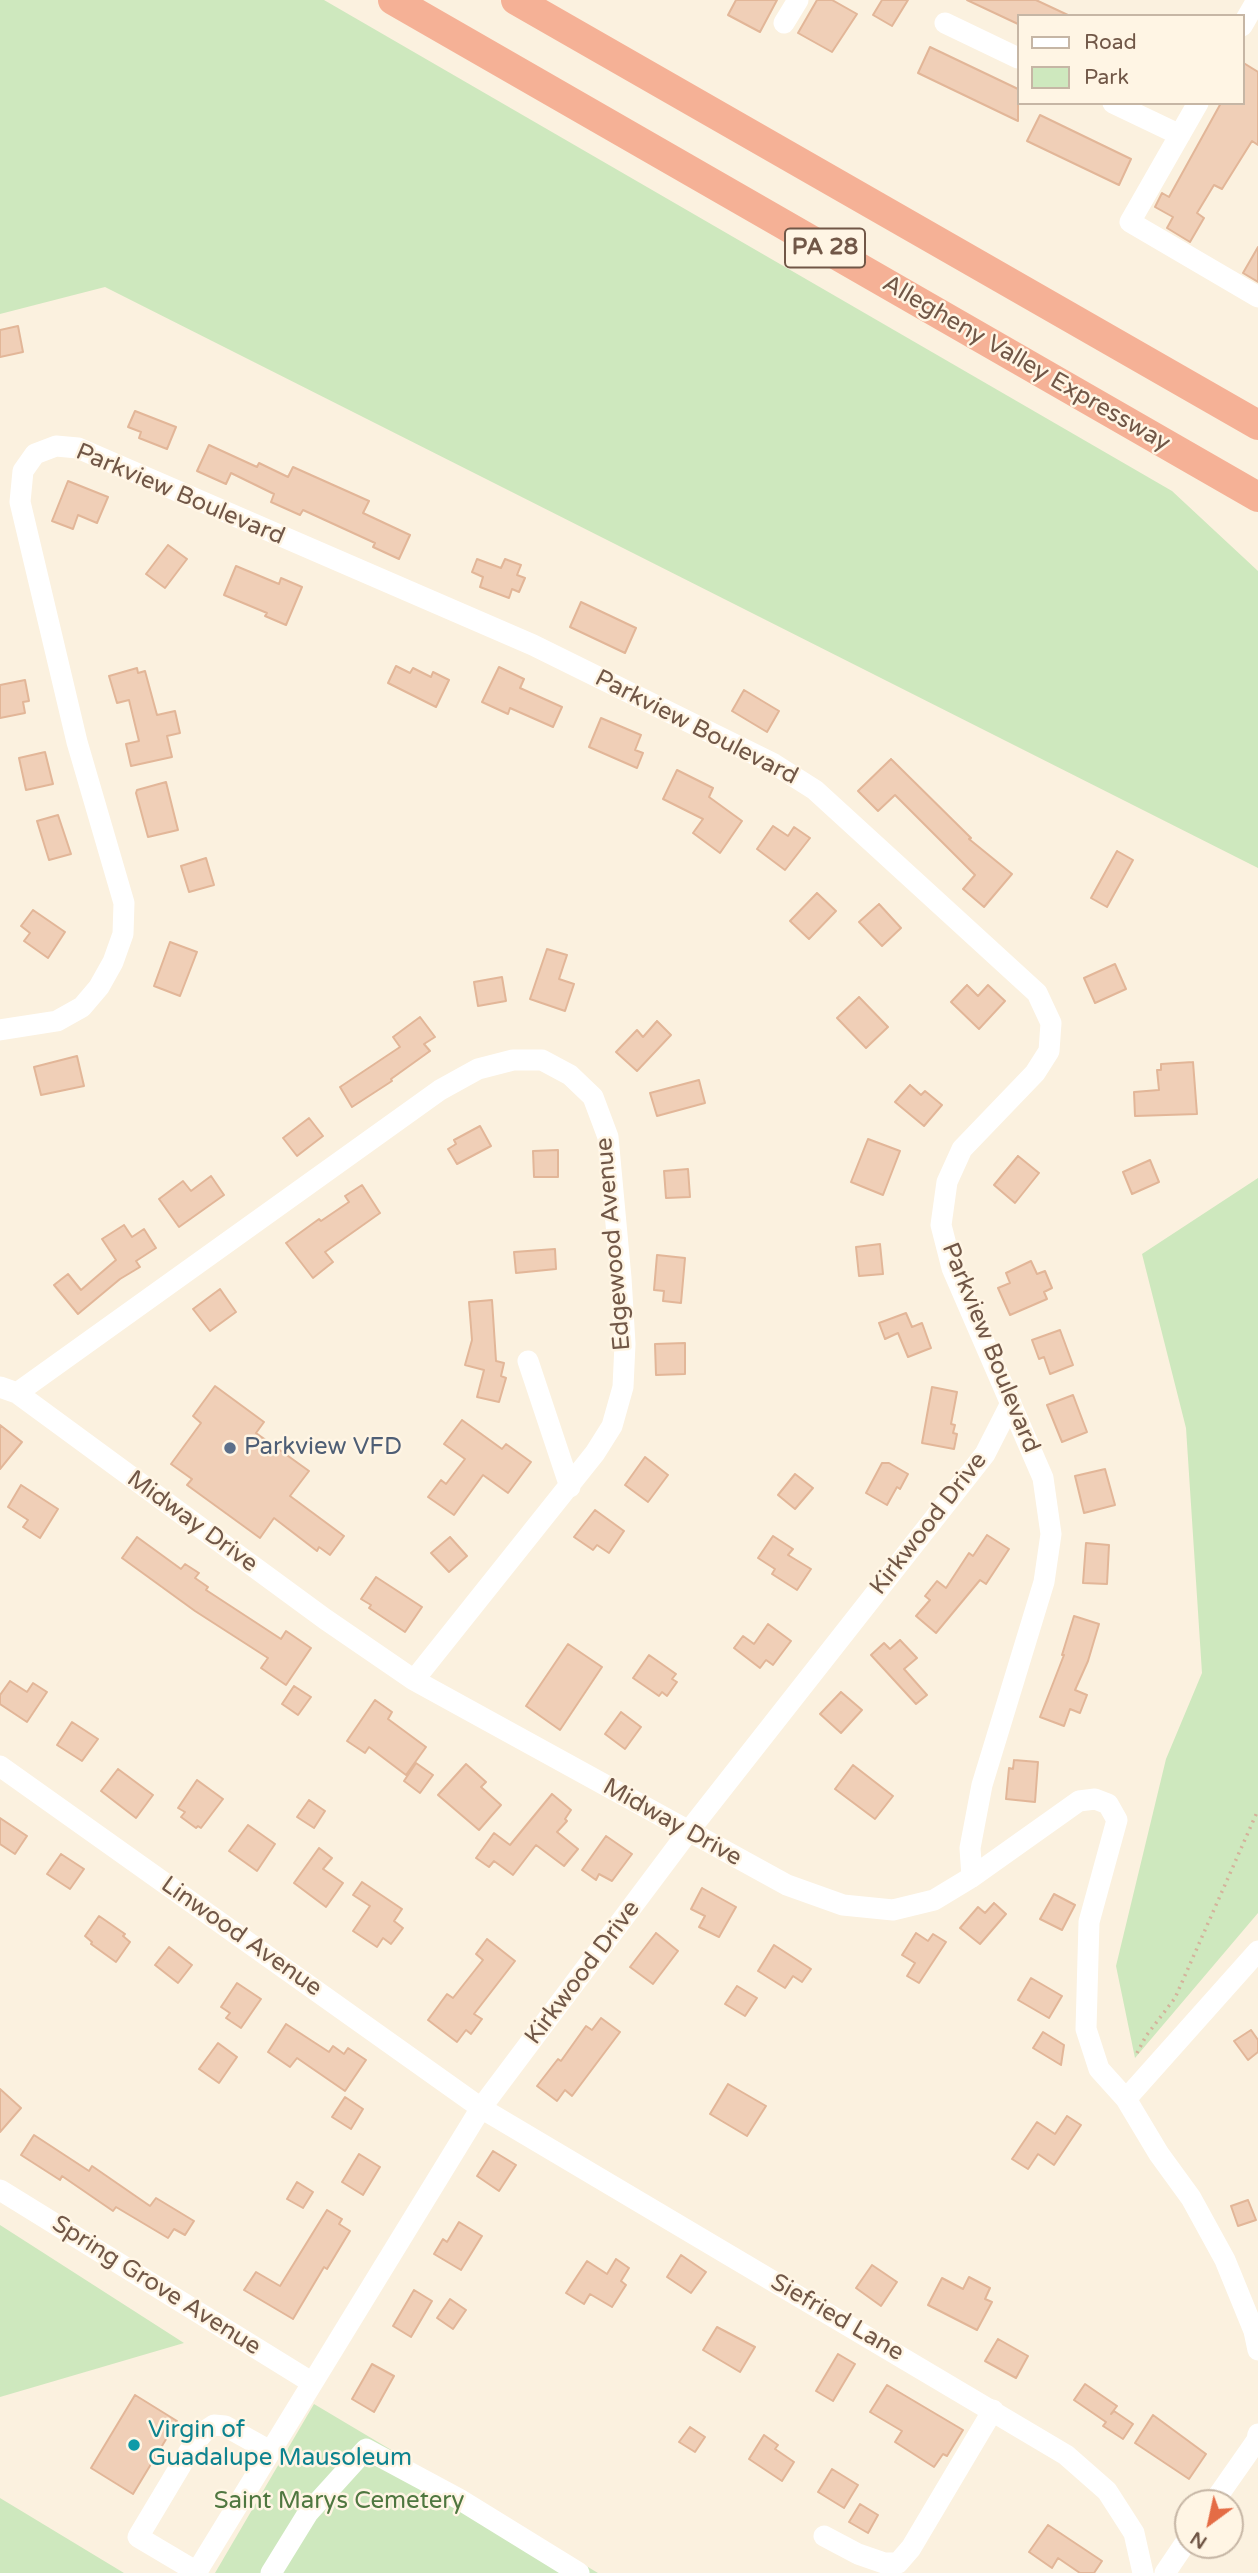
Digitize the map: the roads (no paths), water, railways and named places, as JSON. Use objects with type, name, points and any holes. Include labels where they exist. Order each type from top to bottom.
[{"type":"highway","name":"Allegheny Valley Expressway","points":[[393,0],[1258,497]]},
{"type":"highway","name":"PA 28","points":[[516,0],[1258,425]]},
{"type":"street","points":[[784,23],[798,0]]},
{"type":"street","points":[[1244,23],[1257,0]]},
{"type":"street","points":[[945,23],[1016,57]]},
{"type":"street","points":[[1117,105],[1180,135]]},
{"type":"street","points":[[1197,105],[1130,222],[1258,298]]},
{"type":"street","name":"Parkview Boulevard","points":[[0,1030],[57,1021],[82,1007],[99,987],[113,962],[123,934],[124,903],[77,742],[20,502],[23,471],[35,454],[56,446],[78,448],[533,645],[774,764],[815,790],[1037,993],[1051,1023],[1049,1051],[1035,1073],[962,1149],[947,1182],[941,1226],[952,1268],[1043,1478],[1051,1534],[1044,1582],[982,1784],[970,1848],[972,1877]]},
{"type":"street","name":"Edgewood Avenue","points":[[8,1390],[440,1090],[478,1069],[513,1060],[542,1060],[570,1075],[593,1097],[608,1137],[622,1291],[625,1344],[623,1387],[612,1426],[570,1487],[414,1680]]},
{"type":"street","points":[[528,1361],[570,1487]]},
{"type":"street","name":"Midway Drive","points":[[8,1390],[414,1680],[787,1885],[843,1905],[893,1910],[934,1900],[972,1877],[1079,1801],[1095,1798],[1108,1804],[1117,1820],[1089,1922],[1086,2029],[1099,2069],[1126,2099]]},
{"type":"street","name":"Kirkwood Drive","points":[[197,2572],[481,2108],[688,1832],[985,1454],[1011,1403]]},
{"type":"street","name":"Linwood Avenue","points":[[0,1766],[481,2108]]},
{"type":"street","points":[[1257,2335],[1220,2249],[1191,2198],[1159,2154],[1126,2099],[1258,1951]]},
{"type":"street","name":"Siefried Lane","points":[[481,2108],[1066,2455],[1107,2491],[1134,2533],[1143,2573]]},
{"type":"street","name":"Spring Grove Avenue","points":[[0,2190],[312,2382]]},
{"type":"street","points":[[824,2536],[858,2554],[884,2563],[898,2563],[911,2548],[993,2410]]},
{"type":"street","points":[[197,2572],[138,2536],[201,2435],[214,2426],[225,2426],[270,2451]]},
{"type":"street","points":[[1223,2489],[1258,2438]]},
{"type":"street","points":[[271,2573],[308,2513],[366,2449],[459,2499],[579,2573]]},
{"type":"place","name":"Parkview VFD","points":[[230,1448]]},
{"type":"place","name":"Virgin of Guadalupe Mausoleum","points":[[134,2445]]},
{"type":"park label","name":"Saint Marys Cemetery","points":[[339,2502]]}]
